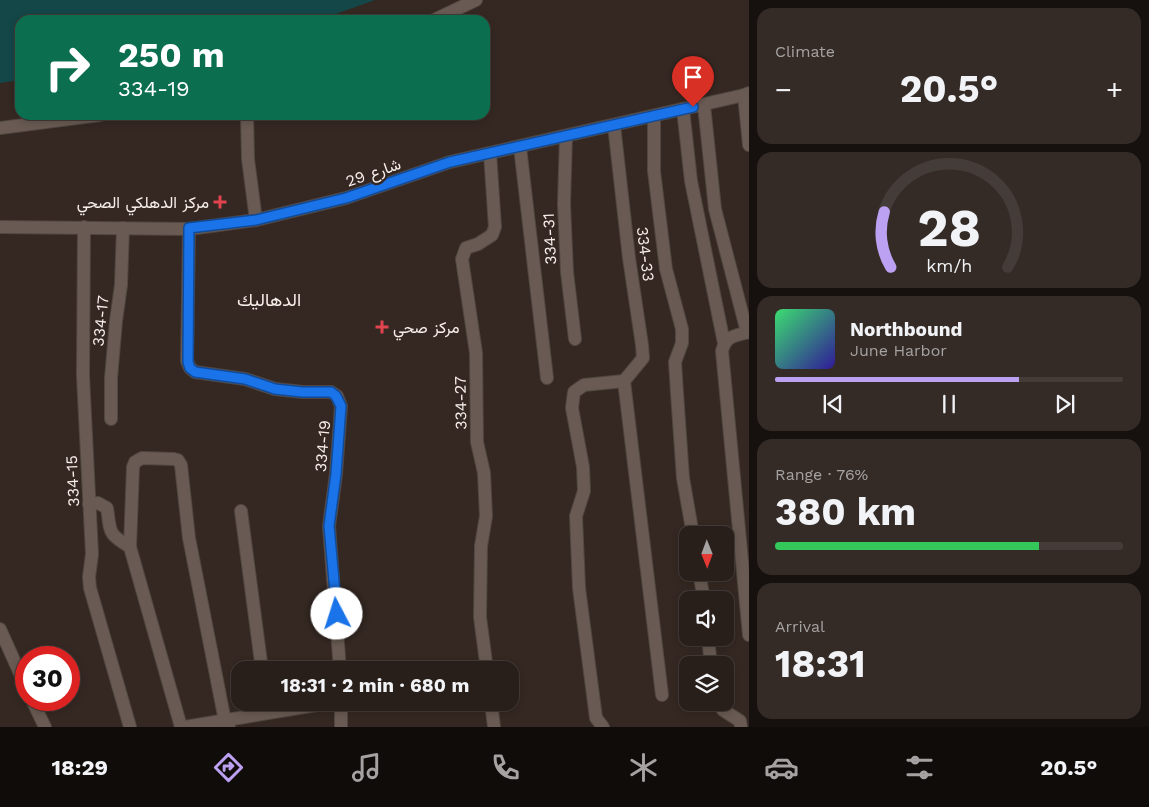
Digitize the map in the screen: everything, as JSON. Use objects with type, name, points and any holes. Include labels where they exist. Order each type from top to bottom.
[{"type":"street","points":[[444,15],[476,0]]},
{"type":"street","points":[[747,94],[749,145]]},
{"type":"street","name":"شارع 29","points":[[0,227],[189,228],[256,220],[346,198],[450,162],[747,94]]},
{"type":"street","points":[[704,105],[715,209],[748,332],[730,337],[724,342]]},
{"type":"street","points":[[683,110],[691,181],[724,342],[722,351],[749,635]]},
{"type":"street","points":[[654,116],[654,171],[666,269],[682,329],[682,343],[675,362],[683,478],[691,526]]},
{"type":"street","points":[[0,128],[62,120]]},
{"type":"street","points":[[246,120],[248,159],[256,220]]},
{"type":"street","name":"334-33","points":[[614,125],[629,258],[643,358],[624,381]]},
{"type":"street","name":"334-31","points":[[566,136],[564,204],[567,272],[575,339]]},
{"type":"street","points":[[520,147],[547,378]]},
{"type":"street","name":"334-27","points":[[486,661],[480,617],[481,546],[486,516],[484,473],[477,442],[476,353],[462,260],[466,248],[478,244],[492,235],[494,227],[490,153]]},
{"type":"street","name":"334-15","points":[[84,227],[83,376],[92,554],[89,578],[90,588],[130,727]]},
{"type":"street","name":"334-17","points":[[111,419],[116,321],[121,285],[123,228]]},
{"type":"street","name":"334-19","points":[[189,228],[187,329],[188,362],[190,368],[195,372],[245,379],[275,389],[302,392],[331,392],[336,396],[341,406],[336,474],[329,526],[339,661]]},
{"type":"street","points":[[603,727],[596,718],[579,588],[576,516],[584,491],[583,467],[572,408],[574,392],[584,385],[624,381],[662,695]]},
{"type":"street","points":[[181,727],[130,547],[133,466],[135,462],[142,458],[178,460],[181,465],[189,538],[227,724]]},
{"type":"street","points":[[89,504],[98,503],[107,508],[109,530],[115,537],[130,547]]},
{"type":"street","points":[[241,511],[261,661]]},
{"type":"street","points":[[0,629],[15,663]]},
{"type":"street","points":[[37,711],[45,727]]},
{"type":"street","points":[[185,727],[227,724],[259,711]]},
{"type":"street","points":[[341,711],[341,727]]},
{"type":"street","points":[[492,711],[494,727]]},
{"type":"street","points":[[727,711],[740,721],[741,727]]},
{"type":"water","points":[[0,0],[375,0],[333,15],[15,15],[15,81],[0,83]]},
{"type":"place","name":"مركز الدهلكي الصحي","points":[[220,202]]},
{"type":"place","name":"مركز صحي","points":[[382,327]]},
{"type":"district","name":"الدهاليك","points":[[269,300]]},
{"type":"route","points":[[337,614],[329,526],[336,474],[341,406],[336,396],[331,392],[302,392],[275,389],[245,379],[195,372],[190,368],[188,362],[187,329],[189,228],[256,220],[346,198],[450,162],[693,107]]}]
